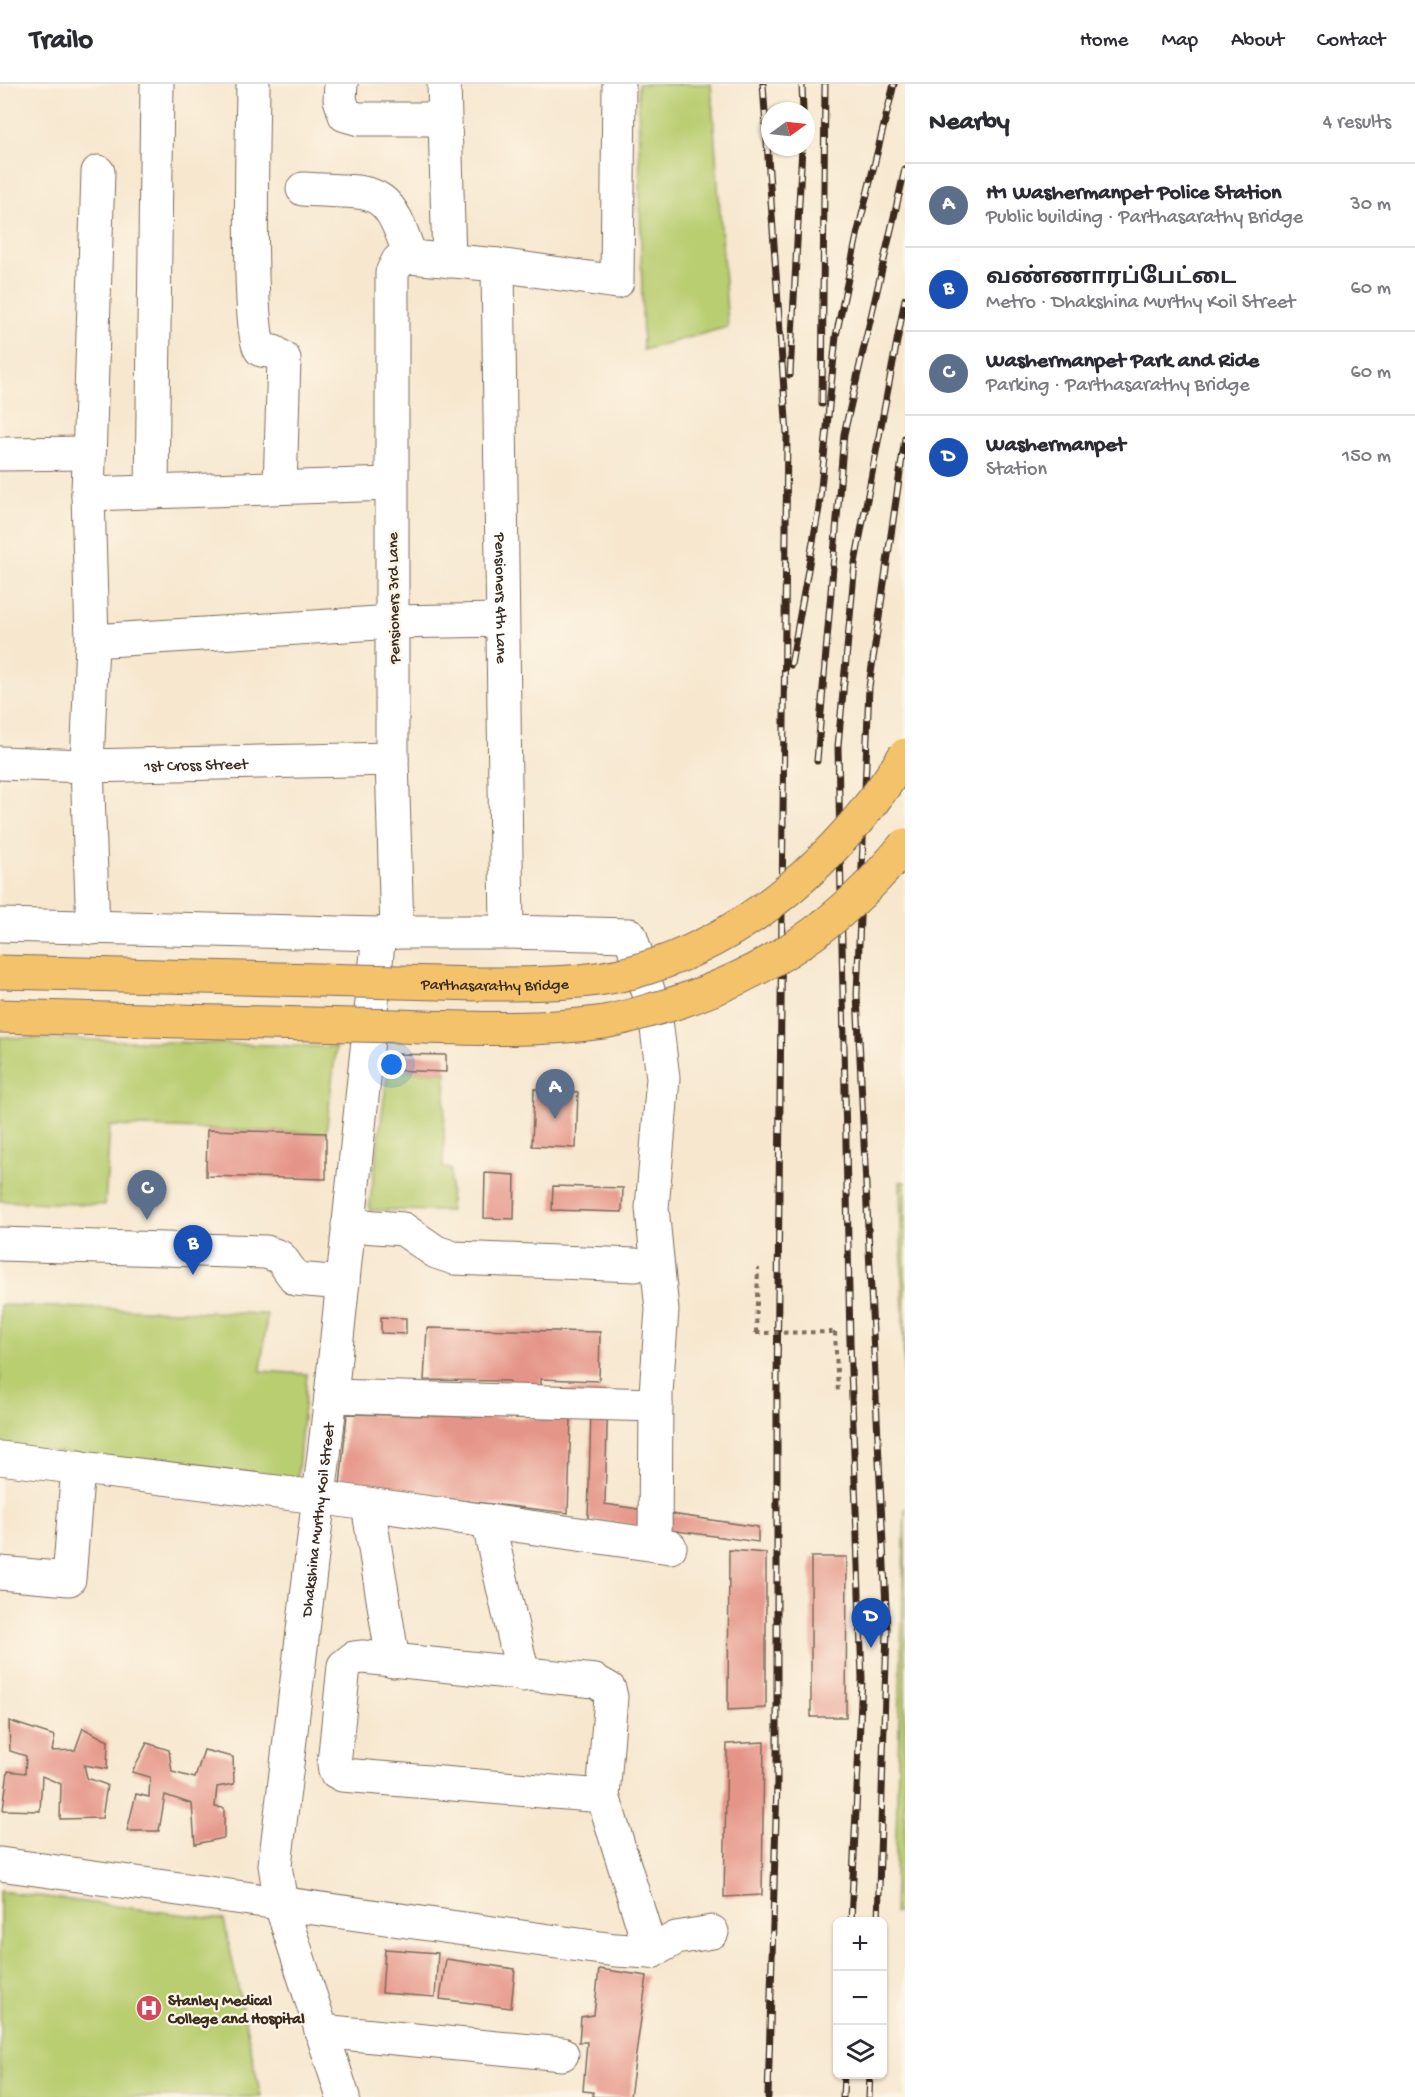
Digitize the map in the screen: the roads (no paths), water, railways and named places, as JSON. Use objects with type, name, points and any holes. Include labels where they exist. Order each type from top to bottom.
[{"type":"main road","name":"Parthasarathy Bridge","points":[[0,972],[479,984],[553,984],[633,972],[692,951],[720,937],[768,906],[842,841],[887,784],[905,755]]},
{"type":"main road","points":[[0,1016],[496,1027],[603,1022],[691,998],[764,967],[800,945],[832,920],[880,876],[905,845]]},
{"type":"street","points":[[153,492],[157,84]]},
{"type":"street","points":[[253,84],[254,328],[258,347],[274,352],[284,359],[280,487]]},
{"type":"street","points":[[341,84],[340,99],[345,115],[359,119],[444,119]]},
{"type":"street","points":[[444,84],[450,261]]},
{"type":"street","points":[[402,261],[450,261],[498,265],[617,282],[619,84]]},
{"type":"street","points":[[93,928],[87,766],[92,641],[88,453],[98,172]]},
{"type":"street","name":"Pensioners 3rd Lane","points":[[303,189],[367,194],[381,198],[392,210],[401,227],[402,261],[390,484],[393,622],[388,933]]},
{"type":"street","name":"Pensioners 4th Lane","points":[[498,265],[507,932]]},
{"type":"street","points":[[0,454],[88,453]]},
{"type":"street","points":[[88,494],[390,484]]},
{"type":"street","points":[[92,641],[393,622],[501,620]]},
{"type":"street","name":"1st Cross Street","points":[[0,763],[87,766],[392,759]]},
{"type":"street","points":[[0,925],[388,933],[507,932],[630,935],[655,1012],[663,1078],[652,1208],[662,1310],[656,1405],[662,1546],[318,1497],[0,1458]]},
{"type":"street","name":"Dhakshina Murthy Koil Street","points":[[343,2097],[281,1905],[276,1882],[277,1839],[331,1396],[348,1225],[388,933]]},
{"type":"street","points":[[348,1225],[398,1227],[407,1230],[436,1252],[458,1258],[635,1265]]},
{"type":"street","points":[[0,1244],[266,1252],[280,1257],[296,1279],[343,1283]]},
{"type":"street","points":[[331,1396],[656,1405]]},
{"type":"street","points":[[0,1573],[69,1579],[78,1467]]},
{"type":"street","points":[[368,1505],[393,1660]]},
{"type":"street","points":[[488,1521],[524,1675]]},
{"type":"street","points":[[603,1796],[349,1777],[335,1771],[344,1666],[354,1658],[393,1660],[595,1681],[609,1689],[611,1696],[603,1796],[651,1952]]},
{"type":"street","points":[[0,1864],[615,1950],[651,1952],[676,1938],[712,1932]]},
{"type":"street","points":[[321,2031],[562,2054]]},
{"type":"railway","points":[[763,84],[787,434],[777,1386],[777,1783],[768,2097]]},
{"type":"railway","points":[[802,84],[803,102]]},
{"type":"railway","points":[[822,404],[825,84]]},
{"type":"railway","points":[[791,665],[819,508],[836,336],[858,231],[894,84]]},
{"type":"railway","points":[[790,375],[802,156]]},
{"type":"railway","points":[[817,761],[844,434],[905,169]]},
{"type":"railway","points":[[851,1917],[862,1678],[850,1341],[838,746],[855,563],[905,299]]},
{"type":"railway","points":[[878,1917],[887,1629],[857,995],[869,687],[905,438]]},
{"type":"railway","points":[[843,2097],[844,2079]]},
{"type":"railway","points":[[869,2097],[870,2079]]},
{"type":"place","name":"H1 Washermanpet Police Station","points":[[555,1119]]},
{"type":"place","name":"Washermanpet Park and Ride","points":[[147,1220]]},
{"type":"place","name":"வண்ணாரப்பேட்டை","points":[[193,1275]]},
{"type":"place","name":"Washermanpet","points":[[871,1648]]},
{"type":"place","name":"Stanley Medical College and Hospital","points":[[149,2008]]}]
